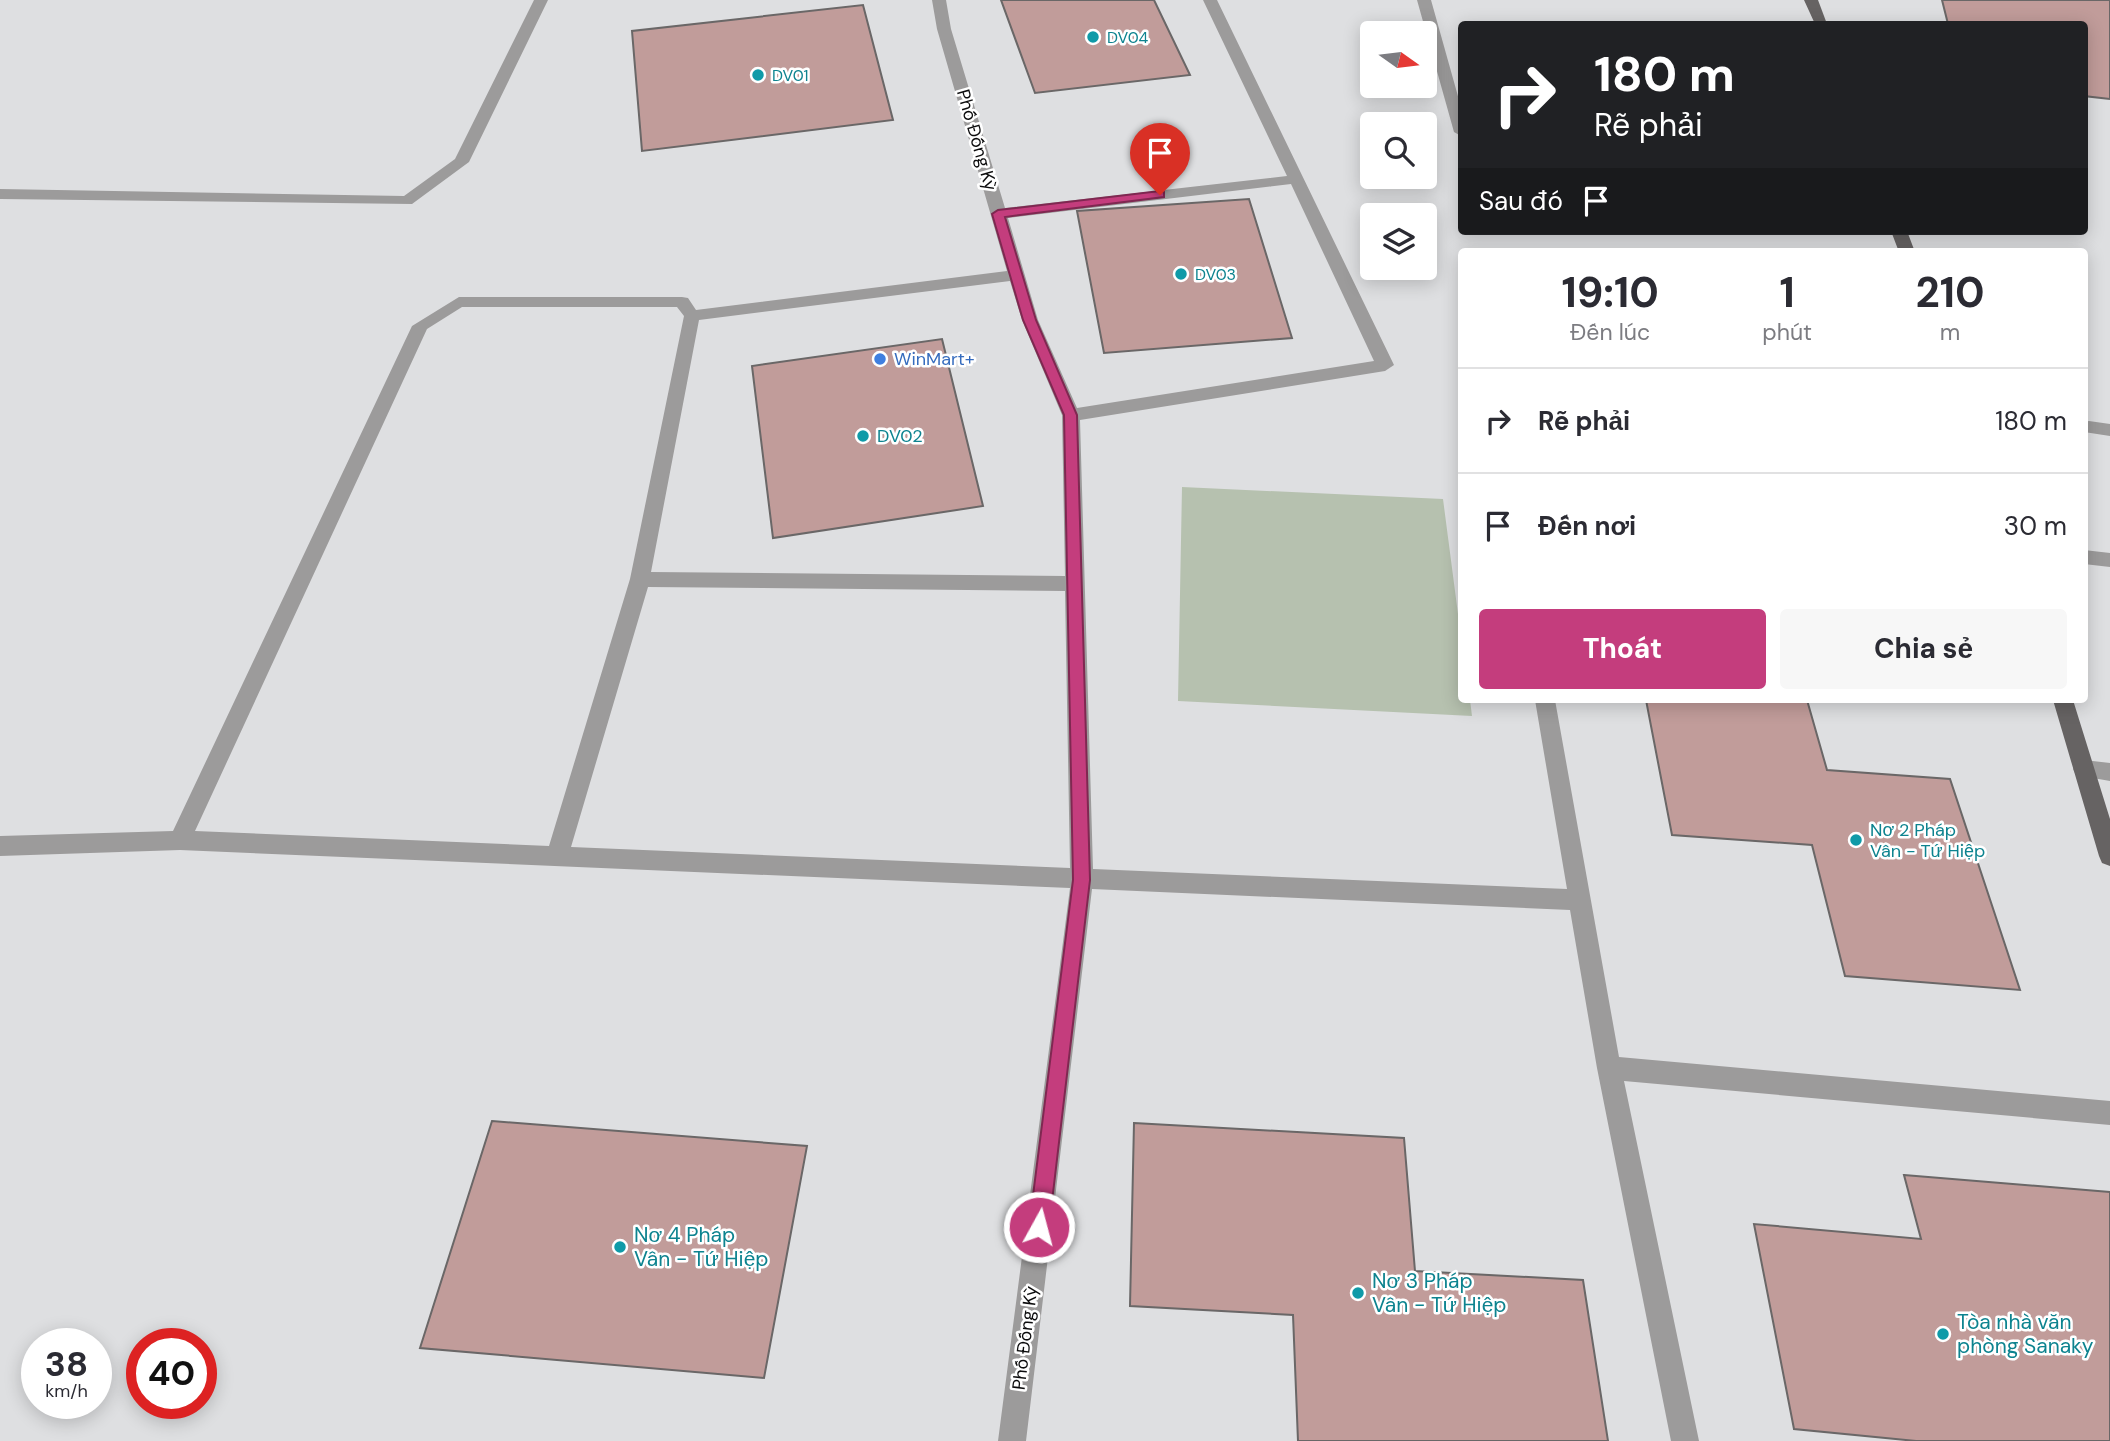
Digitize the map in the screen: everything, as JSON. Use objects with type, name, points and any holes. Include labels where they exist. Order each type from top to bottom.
[{"type":"main road","points":[[1811,0],[1820,21]]},
{"type":"main road","points":[[2064,703],[2110,856]]},
{"type":"street","points":[[0,194],[407,201],[461,162],[541,0]]},
{"type":"street","name":"Phố Đống Kỳ","points":[[939,0],[944,29],[1030,320],[1071,415],[1082,880],[1012,1441]]},
{"type":"street","points":[[1071,415],[1385,365],[1210,0]]},
{"type":"street","points":[[1424,0],[1458,121]]},
{"type":"street","points":[[998,214],[1296,179]]},
{"type":"street","points":[[692,316],[1016,275]]},
{"type":"street","points":[[180,840],[420,326],[459,302],[682,302],[692,316],[640,579],[557,855]]},
{"type":"street","points":[[2088,427],[2110,430]]},
{"type":"street","points":[[2088,557],[2110,560]]},
{"type":"street","points":[[640,579],[1075,584]]},
{"type":"street","points":[[1546,703],[1609,1068],[1685,1441]]},
{"type":"street","points":[[2084,769],[2110,772]]},
{"type":"street","points":[[0,846],[180,840],[1580,900]]},
{"type":"street","points":[[1609,1068],[2110,1112]]},
{"type":"green space","points":[[1182,487],[1443,499],[1458,614],[1458,703],[1470,703],[1472,716],[1178,701]]},
{"type":"building","name":"DV04","points":[[1001,0],[1154,0],[1190,75],[1035,93]]},
{"type":"building","points":[[1942,0],[2110,0],[2110,99],[2088,96],[2088,21],[1947,21]]},
{"type":"building","name":"DV01","points":[[863,5],[893,120],[642,151],[632,31]]},
{"type":"building","name":"DV03","points":[[1249,199],[1292,338],[1104,353],[1077,211]]},
{"type":"building","name":"DV02","points":[[942,339],[983,506],[773,538],[752,366]]},
{"type":"building","name":"Nơ 2 Pháp Vân - Tứ Hiệp","points":[[1647,703],[1808,703],[1827,770],[1950,779],[2020,990],[1845,976],[1812,845],[1672,835]]},
{"type":"building","name":"Nơ 4 Pháp Vân - Tứ Hiệp","points":[[492,1121],[807,1146],[764,1378],[420,1348]]},
{"type":"building","name":"Nơ 3 Pháp Vân - Tứ Hiệp","points":[[1134,1123],[1404,1138],[1415,1271],[1583,1280],[1608,1441],[1298,1441],[1293,1315],[1130,1306]]},
{"type":"building","name":"Tòa nhà văn phòng Sanaky","points":[[1904,1175],[2110,1192],[2110,1441],[1916,1441],[1794,1429],[1754,1224],[1921,1239]]},
{"type":"place","name":"DV04","points":[[1093,37]]},
{"type":"place","name":"DV01","points":[[758,75]]},
{"type":"place","name":"DV03","points":[[1181,274]]},
{"type":"place","name":"WinMart+","points":[[880,359]]},
{"type":"place","name":"DV02","points":[[863,436]]},
{"type":"place","name":"Nơ 2 Pháp Vân - Tứ Hiệp","points":[[1856,840]]},
{"type":"place","name":"Nơ 4 Pháp Vân - Tứ Hiệp","points":[[620,1247]]},
{"type":"place","name":"Nơ 3 Pháp Vân - Tứ Hiệp","points":[[1358,1293]]},
{"type":"place","name":"Tòa nhà văn phòng Sanaky","points":[[1943,1334]]},
{"type":"route","points":[[1039,1227],[1082,880],[1071,415],[1030,320],[998,214],[1160,195]]}]
